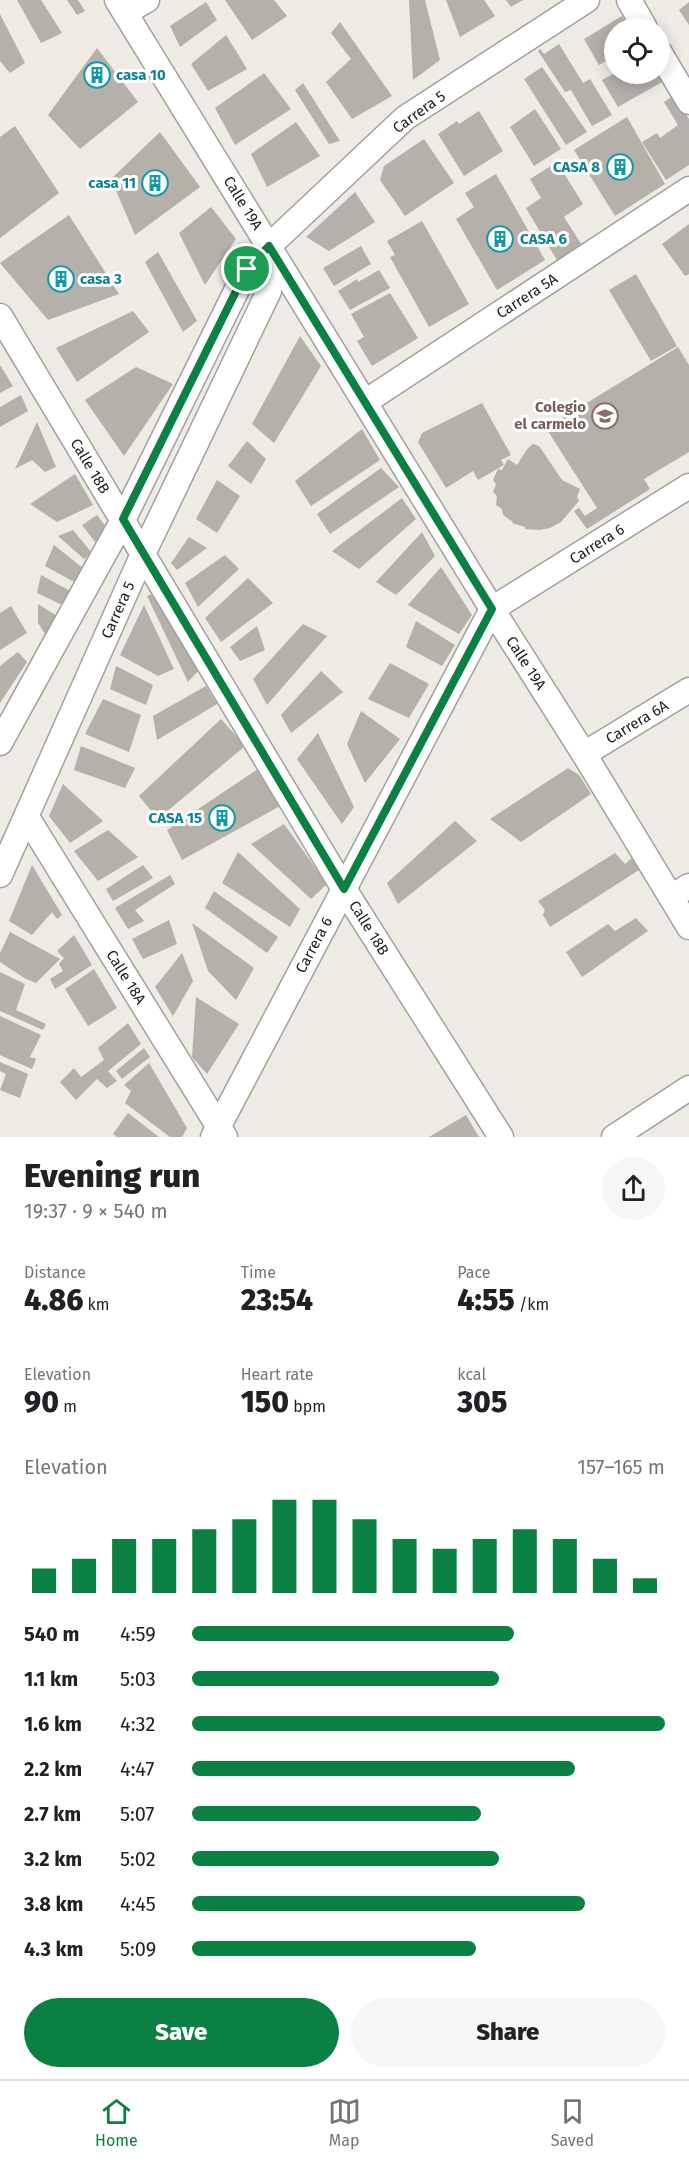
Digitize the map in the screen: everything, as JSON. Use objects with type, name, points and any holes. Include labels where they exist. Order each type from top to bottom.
[{"type":"street","points":[[121,7],[147,0]]},
{"type":"street","name":"Carrera 5","points":[[0,743],[123,519],[247,269],[405,118],[587,0]]},
{"type":"street","points":[[629,0],[639,18]]},
{"type":"street","name":"Calle 19A","points":[[121,7],[492,609],[584,754],[680,892],[689,927]]},
{"type":"street","points":[[670,70],[689,102]]},
{"type":"street","name":"Carrera 5A","points":[[365,402],[689,189]]},
{"type":"street","name":"Carrera 5","points":[[0,875],[143,554],[269,291],[269,246]]},
{"type":"street","name":"Calle 18B","points":[[0,316],[344,889],[501,1137]]},
{"type":"street","name":"Carrera 6","points":[[219,1134],[344,889],[492,609],[688,489]]},
{"type":"street","name":"Carrera 6A","points":[[584,754],[689,690]]},
{"type":"street","name":"Calle 18A","points":[[27,817],[219,1134]]},
{"type":"street","points":[[615,1137],[689,1088]]},
{"type":"building","points":[[17,0],[41,0],[62,33],[41,43]]},
{"type":"building","points":[[67,0],[78,0],[85,11],[77,15]]},
{"type":"building","points":[[225,0],[274,0],[287,16],[252,40]]},
{"type":"building","points":[[409,0],[425,0],[440,60],[413,80]]},
{"type":"building","points":[[446,0],[484,0],[495,16],[460,37]]},
{"type":"building","points":[[506,0],[523,0],[511,7]]},
{"type":"building","name":"casa 10","points":[[206,2],[217,20],[180,47],[170,26]]},
{"type":"building","points":[[689,2],[689,25],[679,10]]},
{"type":"building","points":[[0,14],[25,63],[10,73],[0,61]]},
{"type":"building","points":[[340,22],[392,96],[352,119],[326,82],[351,59],[331,33]]},
{"type":"building","points":[[604,27],[604,62],[599,65],[584,39]]},
{"type":"building","points":[[226,35],[247,69],[208,91],[191,64]]},
{"type":"building","points":[[559,44],[583,83],[590,79],[612,115],[592,126],[571,90],[565,92],[538,51],[540,49],[544,54]]},
{"type":"building","name":"casa 10","points":[[97,48],[138,102],[80,149],[48,115]]},
{"type":"building","points":[[542,67],[587,132],[566,145],[524,79]]},
{"type":"building","points":[[264,73],[291,109],[235,145],[215,108]]},
{"type":"building","points":[[303,83],[340,141],[329,144],[295,90]]},
{"type":"building","points":[[604,84],[658,84],[618,107]]},
{"type":"building","points":[[673,96],[689,119],[689,165],[666,180],[642,142],[657,133],[660,138],[678,125],[664,102]]},
{"type":"building","points":[[535,109],[561,149],[534,166],[510,127]]},
{"type":"building","points":[[479,111],[503,151],[464,176],[438,134],[457,121],[459,124]]},
{"type":"building","name":"CASA 8","points":[[627,117],[665,184],[615,216],[574,150]]},
{"type":"building","points":[[296,122],[320,156],[267,187],[251,154]]},
{"type":"building","points":[[15,126],[59,193],[0,238],[0,137]]},
{"type":"building","name":"casa 11","points":[[160,132],[200,187],[135,235],[111,179]]},
{"type":"building","points":[[424,139],[454,183],[405,216],[380,180],[384,166]]},
{"type":"building","points":[[557,162],[583,204],[564,217],[582,245],[558,262],[526,208],[541,198],[530,179]]},
{"type":"building","name":"CASA 6","points":[[496,174],[545,260],[497,290],[456,219],[474,207],[465,193]]},
{"type":"building","points":[[355,192],[375,222],[329,251],[306,237]]},
{"type":"building","points":[[211,207],[236,239],[205,285],[179,233]]},
{"type":"building","name":"casa 3","points":[[69,215],[119,294],[48,320],[0,263]]},
{"type":"building","points":[[422,221],[469,304],[429,327],[390,257],[395,255],[387,241]]},
{"type":"building","points":[[689,224],[689,274],[685,276],[662,244]]},
{"type":"building","points":[[361,246],[371,264],[334,286],[323,268]]},
{"type":"building","points":[[158,252],[197,321],[183,332],[145,262]]},
{"type":"building","points":[[379,270],[390,288],[350,310],[338,291],[357,279],[358,282]]},
{"type":"building","points":[[636,274],[677,346],[651,361],[609,290]]},
{"type":"building","points":[[390,293],[418,338],[372,366],[357,341],[364,337],[351,314]]},
{"type":"building","points":[[133,311],[149,332],[77,382],[56,348]]},
{"type":"building","points":[[300,336],[321,366],[274,443],[252,424]]},
{"type":"building","points":[[678,347],[689,365],[689,452],[644,479],[650,489],[587,529],[574,511],[579,508],[585,516],[597,508],[546,428]]},
{"type":"building","points":[[0,365],[13,386],[0,393]]},
{"type":"building","points":[[136,367],[173,384],[124,456],[85,400]]},
{"type":"building","points":[[21,395],[28,411],[0,427],[0,407]]},
{"type":"building","points":[[482,403],[511,455],[501,460],[504,465],[478,480],[473,471],[446,488],[418,442],[422,433]]},
{"type":"building","points":[[37,422],[56,467],[45,472],[32,460],[15,469]]},
{"type":"building","points":[[362,429],[380,460],[311,506],[295,481]]},
{"type":"building","points":[[247,441],[266,459],[251,484],[228,466]]},
{"type":"building","points":[[533,444],[539,446],[562,480],[580,489],[577,497],[579,501],[561,522],[550,528],[539,530],[525,529],[525,527],[512,523],[503,515],[502,509],[496,505],[497,496],[493,492],[496,484],[493,480],[498,469],[502,470],[508,459],[517,465]]},
{"type":"building","points":[[381,468],[399,487],[330,534],[317,514]]},
{"type":"building","points":[[75,474],[93,505],[57,522],[30,504]]},
{"type":"building","points":[[217,480],[240,496],[217,533],[196,519]]},
{"type":"building","points":[[402,498],[416,519],[359,569],[332,551]]},
{"type":"building","points":[[97,515],[109,531],[95,542],[82,525]]},
{"type":"building","points":[[73,530],[92,553],[84,559],[58,536]]},
{"type":"building","points":[[422,532],[435,556],[396,595],[376,582]]},
{"type":"building","points":[[189,537],[207,548],[177,570],[171,563]]},
{"type":"building","points":[[54,545],[84,569],[78,584],[45,566]]},
{"type":"building","points":[[225,555],[239,569],[198,607],[185,583]]},
{"type":"building","points":[[441,567],[472,615],[459,634],[408,605]]},
{"type":"building","points":[[41,575],[70,591],[62,605],[37,593]]},
{"type":"building","points":[[248,578],[273,603],[221,642],[205,618]]},
{"type":"building","points":[[154,593],[200,669],[188,682],[147,596]]},
{"type":"building","points":[[38,604],[59,617],[47,637],[38,623]]},
{"type":"building","points":[[144,605],[174,669],[158,676],[120,655]]},
{"type":"building","points":[[11,606],[27,633],[0,650],[0,613]]},
{"type":"building","points":[[416,621],[455,645],[442,666],[406,647]]},
{"type":"building","points":[[303,624],[327,636],[267,705],[253,679]]},
{"type":"building","points":[[257,626],[265,650],[240,661],[230,647]]},
{"type":"building","points":[[18,652],[27,662],[0,703],[0,666]]},
{"type":"building","points":[[390,663],[429,684],[409,718],[368,699]]},
{"type":"building","points":[[116,666],[153,685],[146,705],[110,689]]},
{"type":"building","points":[[321,671],[343,692],[291,733],[281,715]]},
{"type":"building","points":[[206,686],[217,704],[157,740],[153,716]]},
{"type":"building","points":[[103,699],[141,715],[129,752],[85,734]]},
{"type":"building","points":[[361,711],[400,739],[365,783],[347,744]]},
{"type":"building","points":[[221,719],[245,746],[158,819],[139,796]]},
{"type":"building","points":[[318,733],[354,807],[342,824],[297,759]]},
{"type":"building","points":[[81,746],[135,768],[125,788],[74,770]]},
{"type":"building","points":[[568,768],[579,775],[591,794],[521,842],[490,819]]},
{"type":"building","name":"CASA 15","points":[[258,769],[282,805],[182,860],[167,830]]},
{"type":"building","points":[[63,784],[103,821],[70,843],[49,816]]},
{"type":"building","points":[[455,821],[477,841],[398,904],[387,883]]},
{"type":"building","points":[[284,824],[327,884],[311,899],[251,844]]},
{"type":"building","points":[[108,830],[138,857],[98,881],[74,851]]},
{"type":"building","points":[[238,852],[300,909],[290,927],[222,883]]},
{"type":"building","points":[[615,853],[625,864],[632,858],[639,870],[550,927],[543,915],[545,910],[538,901]]},
{"type":"building","points":[[32,865],[62,915],[57,919],[52,912],[32,935],[9,921]]},
{"type":"building","points":[[143,865],[153,878],[113,901],[106,889]]},
{"type":"building","points":[[170,875],[175,884],[135,910],[144,921],[128,929],[115,908]]},
{"type":"building","points":[[214,891],[278,937],[267,953],[205,908]]},
{"type":"building","points":[[636,918],[648,931],[582,977],[566,952],[608,924],[615,931]]},
{"type":"building","points":[[169,920],[177,944],[143,959],[132,939]]},
{"type":"building","points":[[192,923],[254,968],[236,1000],[208,971]]},
{"type":"building","points":[[10,932],[60,959],[36,983],[0,962],[0,953]]},
{"type":"building","points":[[74,935],[92,965],[55,989],[50,979],[63,971],[59,964],[64,958],[57,951]]},
{"type":"building","points":[[182,953],[193,981],[173,1016],[155,987]]},
{"type":"building","points":[[94,969],[117,1008],[88,1026],[65,989]]},
{"type":"building","points":[[0,972],[25,984],[16,1010],[46,1024],[43,1030],[0,1011]]},
{"type":"building","points":[[196,997],[239,1024],[207,1074],[192,1057]]},
{"type":"building","points":[[0,1016],[41,1035],[30,1057],[36,1059],[32,1069],[0,1055]]},
{"type":"building","points":[[128,1023],[141,1044],[108,1071],[117,1081],[107,1088],[97,1079],[76,1100],[60,1082],[74,1068],[81,1077],[104,1060],[98,1048]]},
{"type":"building","points":[[144,1048],[150,1057],[122,1079],[116,1071]]},
{"type":"building","points":[[0,1062],[28,1074],[20,1098],[0,1090],[6,1074],[0,1071]]},
{"type":"building","points":[[149,1063],[187,1128],[182,1137],[170,1137],[125,1103],[131,1091],[124,1085]]},
{"type":"building","points":[[128,1113],[159,1137],[117,1137],[113,1134]]},
{"type":"building","points":[[466,1115],[479,1137],[429,1137]]},
{"type":"place","name":"casa 10","points":[[97,75]]},
{"type":"place","name":"CASA 8","points":[[620,167]]},
{"type":"place","name":"casa 11","points":[[155,183]]},
{"type":"place","name":"CASA 6","points":[[500,239]]},
{"type":"place","name":"casa 3","points":[[61,279]]},
{"type":"place","name":"Colegio el carmelo","points":[[605,416]]},
{"type":"place","name":"CASA 15","points":[[222,818]]},
{"type":"route","points":[[269,246],[492,609],[344,889],[123,519],[247,269],[269,246]]}]
